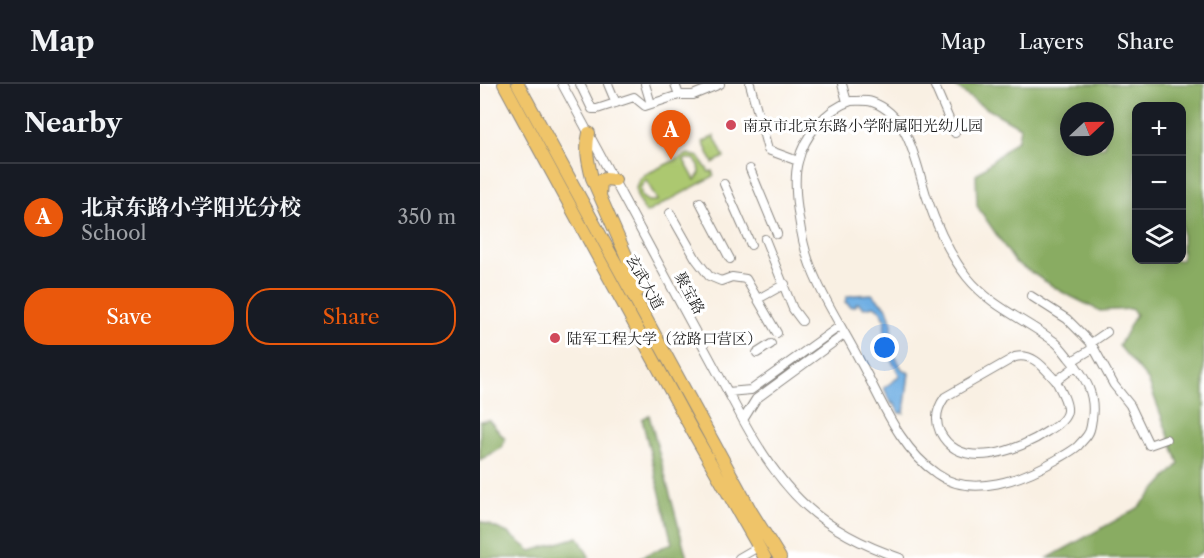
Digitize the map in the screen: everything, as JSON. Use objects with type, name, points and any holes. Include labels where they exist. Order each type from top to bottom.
[{"type":"highway","name":"玄武大道","points":[[504,84],[693,432],[772,554]]},
{"type":"highway","name":"玄武大道","points":[[518,84],[646,315],[772,554]]},
{"type":"highway","points":[[589,133],[586,145],[587,162],[632,270],[646,315]]},
{"type":"highway","points":[[600,197],[601,180],[615,180]]},
{"type":"street","name":"聚宝路","points":[[562,84],[743,420],[774,472],[810,510],[843,533],[870,547],[900,558]]},
{"type":"street","points":[[580,84],[592,109],[634,98],[645,106],[679,95],[693,95],[720,84]]},
{"type":"street","points":[[608,84],[616,103]]},
{"type":"street","points":[[645,84],[651,104]]},
{"type":"street","points":[[675,84],[679,95]]},
{"type":"street","points":[[750,84],[768,150],[798,161]]},
{"type":"street","points":[[842,84],[847,102]]},
{"type":"street","points":[[934,84],[955,133]]},
{"type":"street","points":[[870,101],[888,111],[904,131],[913,148],[942,237],[956,263],[975,286],[998,307],[1057,344],[1082,373],[1092,394],[1094,407],[1090,433],[1073,450],[1040,470],[994,485],[957,484],[937,475],[911,449],[886,413],[830,309],[810,267],[800,225],[796,183],[798,161],[811,131],[828,114],[847,102],[870,101]]},
{"type":"street","points":[[750,169],[777,234]]},
{"type":"street","points":[[724,184],[751,245]]},
{"type":"street","points":[[699,202],[730,259]]},
{"type":"street","points":[[670,213],[709,276],[721,280],[746,279],[777,333]]},
{"type":"street","points":[[765,239],[794,309],[802,321]]},
{"type":"street","points":[[758,300],[785,284]]},
{"type":"street","points":[[1031,296],[1067,320],[1091,343],[1114,385],[1130,405],[1149,445],[1166,439]]},
{"type":"street","points":[[728,392],[751,390],[843,330]]},
{"type":"street","points":[[743,420],[756,399],[843,330]]},
{"type":"street","points":[[1091,343],[1107,332]]},
{"type":"street","points":[[1056,381],[1092,349],[1091,343]]},
{"type":"street","points":[[757,353],[771,344]]},
{"type":"street","points":[[1024,355],[1039,362],[1056,381],[1067,410],[1064,418],[1028,443],[1001,452],[982,455],[967,453],[952,446],[941,435],[936,414],[945,397],[1015,357],[1024,355]]},
{"type":"street","points":[[739,558],[772,554]]},
{"type":"green space","points":[[956,84],[1204,84],[1204,550],[1194,558],[1048,558],[1138,508],[1179,464],[1148,380],[1119,346],[1136,314],[1131,309],[1100,311],[1060,291],[1015,262],[977,206],[976,175],[1018,139],[1020,127],[979,104],[956,87]]},
{"type":"green space","points":[[714,136],[724,157],[713,163],[703,142]]},
{"type":"green space","points":[[688,154],[699,157],[714,176],[646,213],[636,194],[639,180],[644,175]],"holes":[[[694,159],[699,165],[700,173],[695,180],[684,160]],[[646,180],[657,200],[657,201],[648,201],[642,197],[640,188]]]},
{"type":"green space","points":[[649,415],[687,558],[639,558],[672,543],[642,419]]},
{"type":"green space","points":[[489,420],[505,439],[502,448],[480,460],[480,421]]},
{"type":"green space","points":[[480,521],[508,533],[531,551],[578,537],[590,558],[480,558]]},
{"type":"water","points":[[872,294],[887,308],[892,324],[890,347],[902,369],[909,373],[904,413],[899,413],[884,388],[900,376],[884,346],[885,318],[874,306],[864,308],[858,303],[851,307],[845,302],[849,296]]},
{"type":"place","name":"南京市北京东路小学附属阳光幼儿园","points":[[731,125]]},
{"type":"place","name":"北京东路小学阳光分校","points":[[671,160]]},
{"type":"place","name":"陆军工程大学（岔路口营区）","points":[[555,338]]}]
